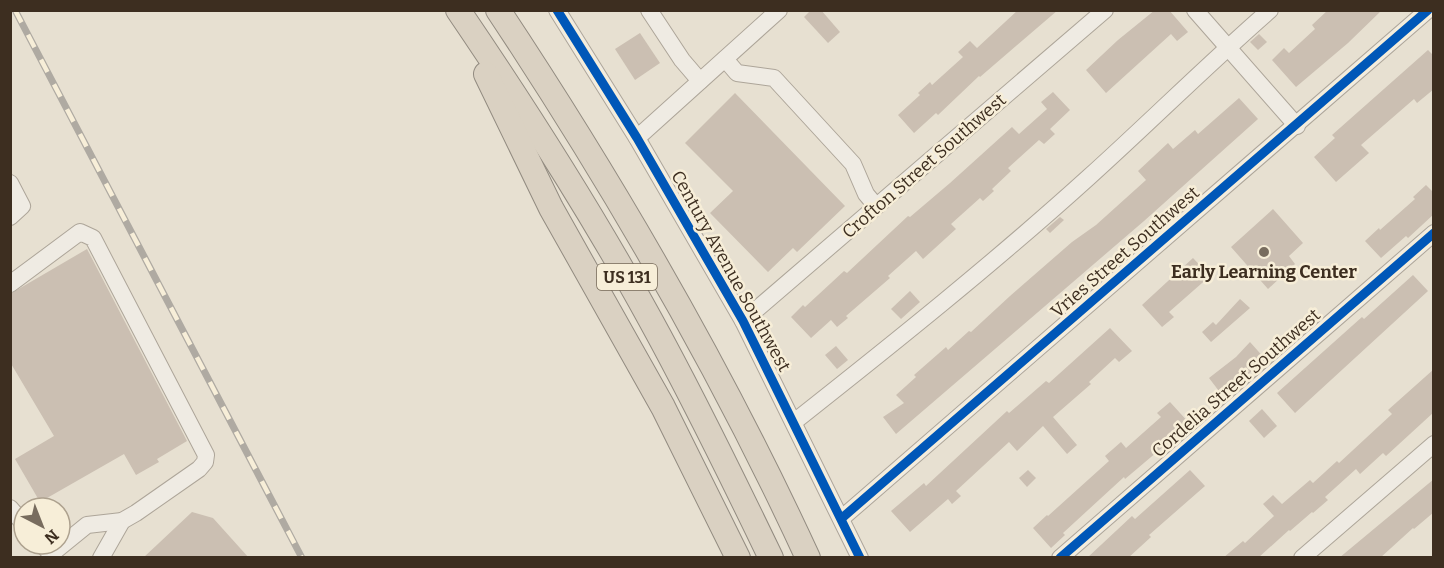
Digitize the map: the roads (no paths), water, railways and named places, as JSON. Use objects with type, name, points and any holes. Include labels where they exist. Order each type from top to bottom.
[{"type":"highway","points":[[454,10],[551,208],[663,408],[738,558]]},
{"type":"highway","name":"US 131","points":[[458,10],[544,141],[623,272],[694,400],[771,558]]},
{"type":"highway","name":"US 131","points":[[498,10],[577,132],[681,307],[741,421],[808,558]]},
{"type":"street","name":"Century Avenue Southwest","points":[[557,10],[637,138],[743,321],[860,558]]},
{"type":"street","points":[[649,10],[682,60],[700,81]]},
{"type":"street","points":[[637,138],[779,10]]},
{"type":"street","name":"Crofton Street Southwest","points":[[743,321],[1105,10]]},
{"type":"street","points":[[1195,10],[1297,126]]},
{"type":"street","points":[[794,422],[926,317],[1088,178],[1270,10]]},
{"type":"street","name":"Vries Street Southwest","points":[[842,518],[1297,126],[1428,10]]},
{"type":"street","points":[[725,59],[737,73],[774,78],[853,164],[866,195],[876,206]]},
{"type":"street","points":[[10,183],[22,206],[10,217]]},
{"type":"street","points":[[10,284],[80,232],[93,237],[206,455],[205,462],[199,469],[122,521],[101,558]]},
{"type":"street","name":"Cordelia Street Southwest","points":[[1060,558],[1434,233]]},
{"type":"street","points":[[1302,558],[1434,444]]},
{"type":"street","points":[[72,537],[87,525],[122,521]]},
{"type":"railway","points":[[15,10],[302,558]]},
{"type":"place","name":"Early Learning Center","points":[[1264,252]]}]
